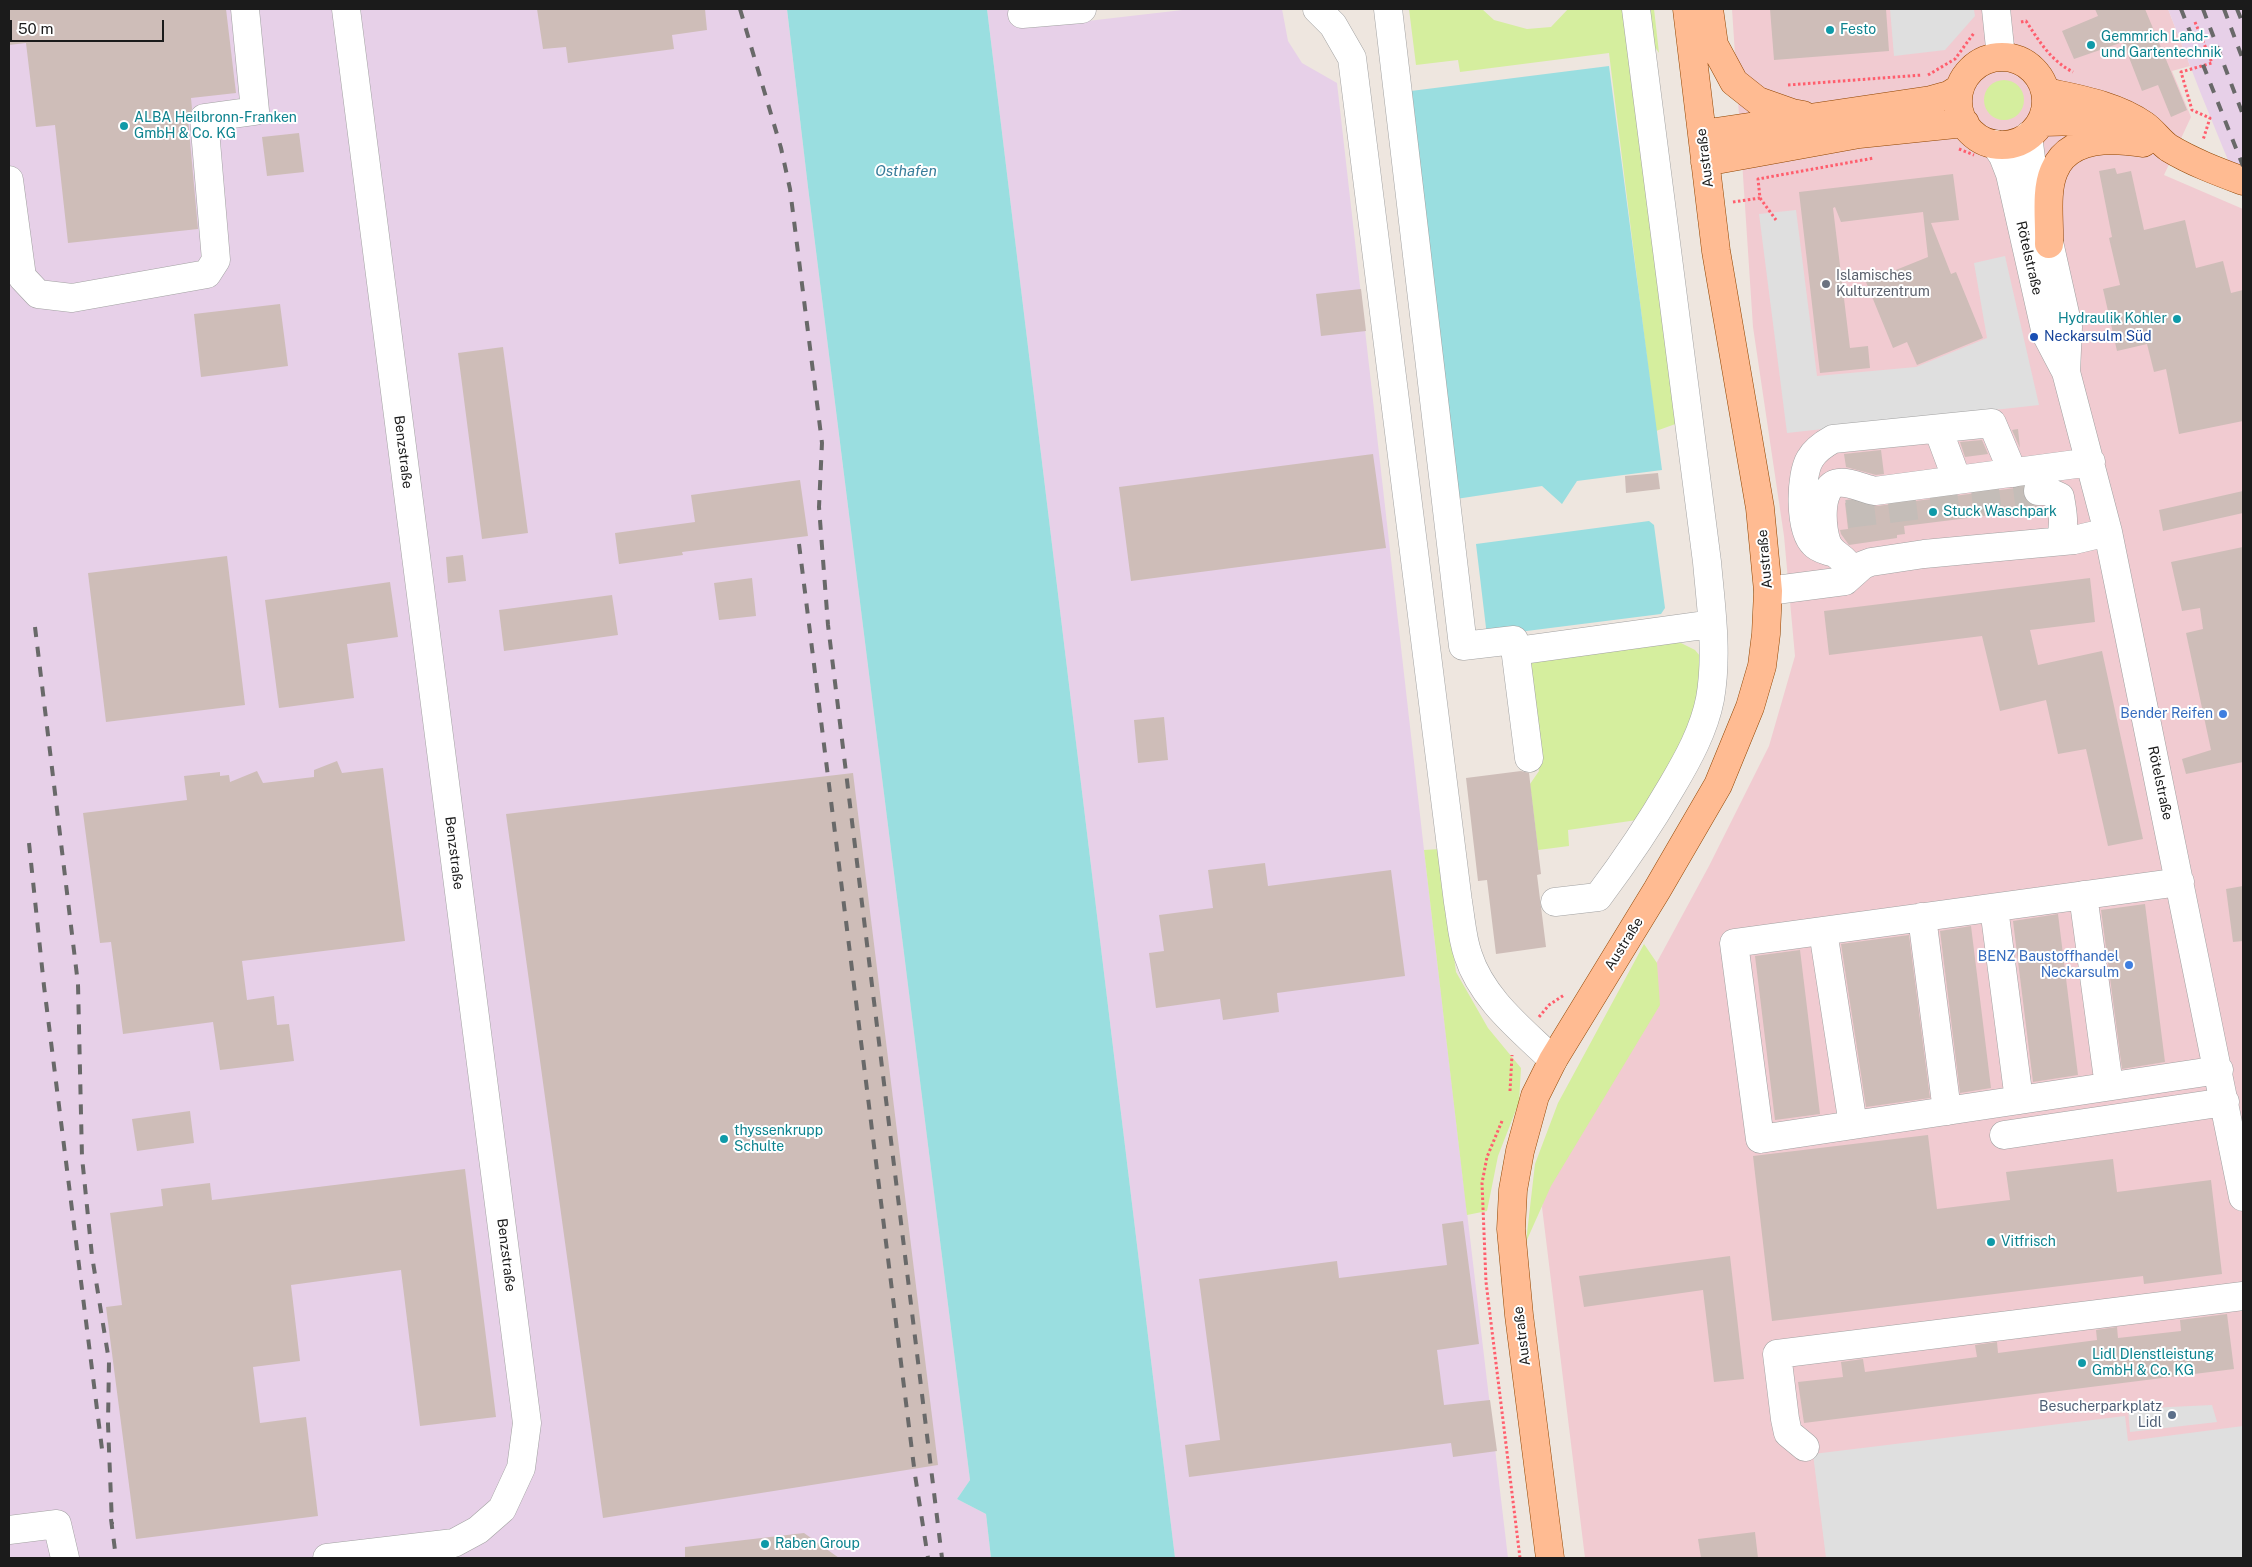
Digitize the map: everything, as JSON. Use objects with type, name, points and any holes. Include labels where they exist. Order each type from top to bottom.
[{"type":"main road","name":"Austraße","points":[[1550,1558],[1519,1315],[1511,1229],[1513,1190],[1520,1151],[1535,1096],[1553,1060],[1657,890],[1718,785],[1745,722],[1762,666],[1768,591],[1760,508],[1716,251],[1687,9]]},
{"type":"main road","points":[[1709,9],[1714,45],[1734,82],[1758,101],[1792,113],[1814,117]]},
{"type":"main road","points":[[2001,57],[2019,60],[2034,70],[2042,81],[2046,92],[2046,108],[2034,129],[2018,141],[1996,144],[1978,137],[1965,123],[1960,112],[1958,100],[1960,88],[1972,69],[1990,58],[2001,57]]},
{"type":"main road","points":[[1702,134],[1931,100],[1949,95],[1960,88]]},
{"type":"main road","points":[[2046,92],[2082,99],[2119,112],[2144,125],[2155,145]]},
{"type":"main road","points":[[2034,129],[2080,120],[2091,122],[2155,145],[2243,181]]},
{"type":"main road","points":[[1705,162],[1859,134],[1965,123]]},
{"type":"main road","points":[[2049,244],[2050,187],[2054,171],[2062,157],[2085,144],[2104,140],[2155,145]]},
{"type":"street","points":[[9,180],[22,277],[38,294],[72,298],[207,274],[216,260],[204,118],[255,111],[245,9]]},
{"type":"street","name":"Benzstraße","points":[[327,1558],[454,1543],[478,1530],[502,1509],[521,1468],[527,1423],[346,9]]},
{"type":"street","points":[[1022,14],[1082,9]]},
{"type":"street","points":[[1388,9],[1463,646],[1514,640],[1529,758]]},
{"type":"street","points":[[1555,902],[1598,897],[1645,832],[1690,756],[1710,700],[1713,665],[1707,562],[1636,9]]},
{"type":"street","points":[[1996,9],[2001,57]]},
{"type":"street","points":[[1325,17],[1352,58],[1458,902],[1468,955],[1490,999],[1553,1060]]},
{"type":"street","name":"Rötelstraße","points":[[2034,129],[2032,166],[2068,327],[2066,372]]},
{"type":"street","name":"Rötelstraße","points":[[1996,144],[2010,174],[2046,334],[2066,372],[2108,532],[2219,1070],[2243,1197]]},
{"type":"street","points":[[1845,581],[1849,571],[1844,558],[1814,544],[1804,527],[1804,473],[1810,458],[1818,449],[1833,439],[1992,423],[1985,477]]},
{"type":"street","points":[[1957,427],[1985,477]]},
{"type":"street","points":[[1833,553],[1826,537],[1835,511],[1825,493],[1828,488],[1837,483],[1844,482],[1875,491],[2091,462]]},
{"type":"street","points":[[2038,491],[2047,491],[2060,498],[2064,530],[2060,540]]},
{"type":"street","points":[[1768,591],[1845,581],[1863,565],[1875,562],[2060,540],[2074,540],[2108,532]]},
{"type":"street","points":[[1516,651],[1712,624]]},
{"type":"street","points":[[2180,882],[1734,943],[1760,1139],[2219,1070]]},
{"type":"street","points":[[2083,895],[2109,1086]]},
{"type":"street","points":[[1994,908],[2019,1100]]},
{"type":"street","points":[[1922,917],[1947,1111]]},
{"type":"street","points":[[1824,931],[1852,1125]]},
{"type":"street","points":[[2004,1135],[2225,1102]]},
{"type":"street","points":[[1805,1447],[1788,1433],[1777,1354],[2243,1296]]},
{"type":"street","points":[[9,1530],[57,1524],[65,1558]]},
{"type":"path","points":[[2194,22],[2212,63],[2181,72],[2192,110],[2210,118],[2202,143]]},
{"type":"path","points":[[1760,198],[1776,220]]},
{"type":"shaded area","points":[[9,9],[787,9],[970,1480],[957,1499],[986,1514],[991,1558],[9,1558]]},
{"type":"shaded area","points":[[987,9],[1023,9],[1027,28],[1191,9],[1282,9],[1288,41],[1302,63],[1337,83],[1424,850],[1508,1558],[1175,1558]]},
{"type":"shaded area","points":[[1732,9],[2168,9],[2190,66],[2172,71],[2191,117],[2164,175],[2243,209],[2243,1558],[1585,1558],[1542,1207],[1553,1154],[1709,866],[1769,746],[1795,656],[1784,536],[1753,327]]},
{"type":"shaded area","points":[[1890,9],[1971,9],[1974,10],[1975,16],[1945,50],[1894,56]]},
{"type":"shaded area","points":[[2168,9],[2243,9],[2243,197],[2201,94]]},
{"type":"shaded area","points":[[1796,210],[1817,376],[1916,367],[1987,338],[1974,263],[2005,256],[2039,405],[1787,433],[1759,214]]},
{"type":"shaded area","name":"Besucherparkplatz Lidl","points":[[2212,1405],[2217,1422],[2130,1432],[2128,1409]]},
{"type":"shaded area","points":[[2125,1416],[2128,1441],[2243,1426],[2243,1558],[1826,1558],[1813,1454]]},
{"type":"green space","points":[[1409,9],[1482,9],[1494,20],[1527,29],[1551,27],[1568,9],[1631,9],[1681,422],[1656,431],[1609,53],[1460,72],[1458,60],[1416,65]]},
{"type":"green space","points":[[1642,9],[1654,9],[1659,53],[1645,33]]},
{"type":"green space","points":[[2008,80],[2015,83],[2021,89],[2024,100],[2023,108],[2015,117],[2008,120],[2000,120],[1993,117],[1985,108],[1984,96],[1987,89],[1996,81]]},
{"type":"green space","points":[[1679,642],[1695,650],[1705,662],[1701,698],[1644,819],[1568,830],[1569,846],[1538,850],[1530,784],[1539,771],[1523,659]]},
{"type":"green space","points":[[1440,849],[1456,972],[1488,1028],[1521,1068],[1519,1102],[1498,1156],[1487,1211],[1467,1215],[1424,850]]},
{"type":"green space","points":[[1644,944],[1657,963],[1660,1005],[1551,1186],[1526,1242],[1535,1164],[1558,1103]]},
{"type":"water","name":"Osthafen","points":[[787,9],[987,9],[1175,1558],[991,1558],[986,1514],[957,1499],[970,1480]]},
{"type":"water","points":[[1609,66],[1662,470],[1577,481],[1562,504],[1542,486],[1456,499],[1403,92]]},
{"type":"water","points":[[1649,521],[1654,525],[1665,608],[1661,614],[1487,636],[1476,544]]},
{"type":"building","name":"ALBA Heilbronn-Franken GmbH & Co. KG","points":[[9,9],[226,9],[236,93],[191,98],[192,109],[188,119],[198,229],[68,243],[55,125],[36,127],[26,43],[9,45]]},
{"type":"building","points":[[537,9],[705,9],[707,30],[672,35],[674,49],[568,63],[566,47],[543,49]]},
{"type":"building","name":"Festo","points":[[1770,9],[1886,9],[1889,51],[1774,60]]},
{"type":"building","points":[[2095,9],[2145,9],[2187,110],[2171,117],[2158,85],[2142,91],[2123,42],[2074,59],[2062,31],[2098,16]]},
{"type":"building","points":[[299,133],[304,172],[267,176],[262,137]]},
{"type":"building","name":"Hydraulik Kohler","points":[[2115,168],[2117,174],[2131,171],[2144,230],[2185,220],[2196,268],[2223,261],[2231,293],[2243,290],[2243,421],[2179,434],[2166,369],[2154,372],[2147,344],[2117,351],[2103,289],[2120,285],[2109,238],[2112,237],[2099,171]]},
{"type":"building","points":[[1953,174],[1959,220],[1931,223],[1951,274],[1956,272],[1983,338],[1917,365],[1907,342],[1893,348],[1866,282],[1928,257],[1923,212],[1841,222],[1835,207],[1833,208],[1850,348],[1868,346],[1870,368],[1820,373],[1799,192]]},
{"type":"building","points":[[1361,289],[1366,331],[1321,336],[1316,294]]},
{"type":"building","points":[[280,304],[288,366],[201,377],[194,314]]},
{"type":"building","points":[[503,347],[528,533],[482,539],[458,353]]},
{"type":"building","points":[[2018,429],[2020,448],[2012,430]]},
{"type":"building","points":[[1982,440],[1988,454],[1965,457],[1960,442]]},
{"type":"building","points":[[1881,450],[1884,474],[1876,475],[1846,467],[1844,454]]},
{"type":"building","points":[[1373,454],[1386,548],[1131,581],[1119,487]]},
{"type":"building","points":[[1658,473],[1660,489],[1626,493],[1625,476]]},
{"type":"building","points":[[800,480],[808,536],[682,552],[683,555],[619,564],[615,533],[695,522],[691,495]]},
{"type":"building","name":"Stuck Waschpark","points":[[2023,487],[2025,499],[2031,505],[2040,507],[2040,509],[1904,526],[1905,534],[1897,535],[1897,538],[1849,545],[1840,530],[1848,529],[1845,503],[1853,501],[1877,506]]},
{"type":"building","points":[[2243,491],[2243,513],[2163,531],[2159,510]]},
{"type":"building","points":[[2243,547],[2243,762],[2186,774],[2182,759],[2211,750],[2186,633],[2203,629],[2200,608],[2182,611],[2171,562]]},
{"type":"building","points":[[463,555],[466,581],[448,583],[446,557]]},
{"type":"building","points":[[227,556],[245,705],[106,722],[88,573]]},
{"type":"building","points":[[752,578],[756,616],[719,620],[714,583]]},
{"type":"building","points":[[2090,578],[2095,622],[2030,630],[2038,665],[2102,651],[2143,839],[2108,846],[2086,749],[2058,754],[2046,700],[2000,711],[1982,636],[1829,655],[1824,611]]},
{"type":"building","points":[[390,582],[398,637],[347,644],[354,698],[279,708],[265,600]]},
{"type":"building","points":[[612,595],[618,635],[504,651],[499,610]]},
{"type":"building","points":[[1164,717],[1168,760],[1138,763],[1134,720]]},
{"type":"building","points":[[337,761],[342,773],[383,768],[405,941],[242,961],[247,1000],[274,996],[277,1025],[289,1024],[294,1061],[220,1070],[213,1022],[123,1034],[111,942],[100,943],[83,813],[187,800],[184,776],[220,772],[220,776],[229,775],[230,782],[257,771],[263,783],[314,777],[314,770]]},
{"type":"building","points":[[1521,771],[1529,773],[1541,874],[1537,875],[1546,947],[1496,954],[1487,880],[1478,881],[1466,778]]},
{"type":"building","name":"thyssenkrupp Schulte","points":[[853,773],[938,1465],[603,1518],[506,814]]},
{"type":"building","points":[[1265,863],[1268,886],[1391,870],[1405,976],[1277,993],[1279,1012],[1223,1020],[1220,999],[1156,1008],[1149,953],[1164,951],[1159,915],[1213,908],[1208,870]]},
{"type":"building","points":[[2243,886],[2243,941],[2233,942],[2226,889]]},
{"type":"building","name":"BENZ Baustoffhandel Neckarsulm","points":[[2145,904],[2165,1062],[2122,1069],[2101,910]]},
{"type":"building","points":[[2058,914],[2078,1075],[2033,1082],[2013,921]]},
{"type":"building","points":[[1971,926],[1991,1088],[1960,1093],[1940,931]]},
{"type":"building","points":[[1909,935],[1930,1098],[1866,1107],[1841,944]]},
{"type":"building","points":[[1800,950],[1820,1114],[1775,1120],[1755,956]]},
{"type":"building","points":[[190,1111],[194,1143],[137,1151],[132,1119]]},
{"type":"building","name":"Vitfrisch","points":[[1928,1135],[1937,1209],[2010,1200],[2006,1172],[2113,1159],[2117,1192],[2211,1180],[2222,1274],[2144,1284],[2143,1276],[1772,1321],[1753,1156]]},
{"type":"building","points":[[465,1169],[496,1417],[420,1426],[401,1270],[291,1285],[300,1361],[253,1367],[260,1423],[306,1417],[318,1516],[136,1539],[106,1307],[122,1305],[110,1213],[163,1206],[161,1189],[210,1183],[212,1200]]},
{"type":"building","points":[[1463,1221],[1479,1344],[1437,1350],[1444,1405],[1490,1400],[1497,1451],[1453,1457],[1451,1443],[1189,1477],[1185,1445],[1220,1440],[1199,1279],[1337,1261],[1339,1278],[1447,1265],[1442,1224]]},
{"type":"building","points":[[1730,1256],[1744,1379],[1714,1382],[1703,1290],[1584,1307],[1579,1276]]},
{"type":"building","name":"Lidl DIenstleistung GmbH & Co. KG","points":[[2227,1314],[2234,1369],[1804,1423],[1798,1382],[1843,1377],[1841,1362],[1863,1359],[1865,1372],[1977,1357],[1975,1345],[1997,1342],[1998,1353],[2097,1340],[2096,1330],[2117,1327],[2118,1338],[2181,1331],[2180,1320]]},
{"type":"building","points":[[1755,1532],[1758,1558],[1701,1558],[1698,1539]]},
{"type":"building","name":"Raben Group","points":[[804,1533],[839,1558],[685,1558],[685,1547]]},
{"type":"tunnel","points":[[1847,514],[2038,491]]},
{"type":"railway","points":[[740,9],[781,148],[790,189],[822,443],[819,507],[828,625],[942,1558]]},
{"type":"railway","points":[[2181,9],[2243,166]]},
{"type":"railway","points":[[2203,9],[2243,115]]},
{"type":"railway","points":[[2224,9],[2243,60]]},
{"type":"railway","points":[[2237,9],[2243,24]]},
{"type":"railway","points":[[799,544],[915,1475],[928,1558]]},
{"type":"railway","points":[[35,627],[78,984],[82,1157],[92,1256],[109,1361],[108,1424],[112,1524]]},
{"type":"railway","points":[[29,843],[44,986],[102,1449]]},
{"type":"railway","points":[[111,1519],[116,1558]]},
{"type":"place","name":"Festo","points":[[1830,30]]},
{"type":"place","name":"Gemmrich Land- und Gartentechnik","points":[[2091,45]]},
{"type":"place","name":"ALBA Heilbronn-Franken GmbH & Co. KG","points":[[124,126]]},
{"type":"place","name":"Islamisches Kulturzentrum","points":[[1826,284]]},
{"type":"place","name":"Hydraulik Kohler","points":[[2177,319]]},
{"type":"place","name":"Neckarsulm Süd","points":[[2034,337]]},
{"type":"place","name":"Stuck Waschpark","points":[[1933,512]]},
{"type":"place","name":"Bender Reifen","points":[[2223,714]]},
{"type":"place","name":"BENZ Baustoffhandel Neckarsulm","points":[[2129,965]]},
{"type":"place","name":"thyssenkrupp Schulte","points":[[724,1139]]},
{"type":"place","name":"Vitfrisch","points":[[1991,1242]]},
{"type":"place","name":"Lidl DIenstleistung GmbH & Co. KG","points":[[2082,1363]]},
{"type":"place","name":"Besucherparkplatz Lidl","points":[[2172,1415]]},
{"type":"place","name":"Raben Group","points":[[765,1544]]}]
